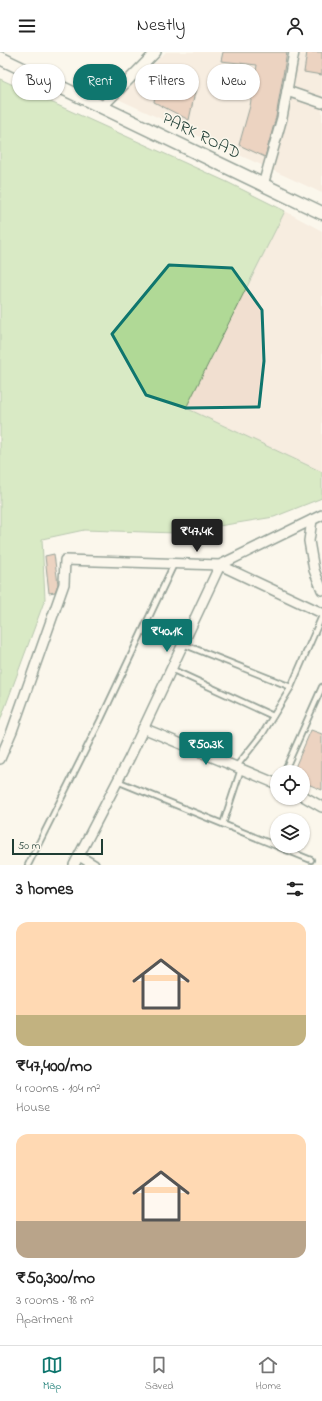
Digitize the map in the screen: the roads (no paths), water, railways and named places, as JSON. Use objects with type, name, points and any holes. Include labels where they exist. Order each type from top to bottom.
[{"type":"street","points":[[102,107],[156,52]]},
{"type":"street","points":[[263,185],[282,118],[294,52]]},
{"type":"street","name":"PARK ROAD","points":[[0,58],[322,214]]},
{"type":"street","points":[[287,91],[322,103]]},
{"type":"street","points":[[74,865],[144,728],[220,565],[322,515]]},
{"type":"street","points":[[312,520],[309,541],[314,570],[322,590]]},
{"type":"street","points":[[0,759],[12,731],[64,584],[65,560],[174,562],[220,565],[322,615]]},
{"type":"street","points":[[144,728],[270,781]]},
{"type":"street","points":[[310,800],[322,807]]},
{"type":"street","points":[[79,856],[94,865]]},
{"type":"lane","points":[[28,865],[101,719],[174,562]]},
{"type":"lane","points":[[223,824],[238,768],[263,733],[291,687],[322,615]]},
{"type":"lane","points":[[183,644],[291,687]]},
{"type":"lane","points":[[171,669],[273,716]]},
{"type":"lane","points":[[287,765],[322,687]]},
{"type":"lane","points":[[118,781],[311,860]]}]
